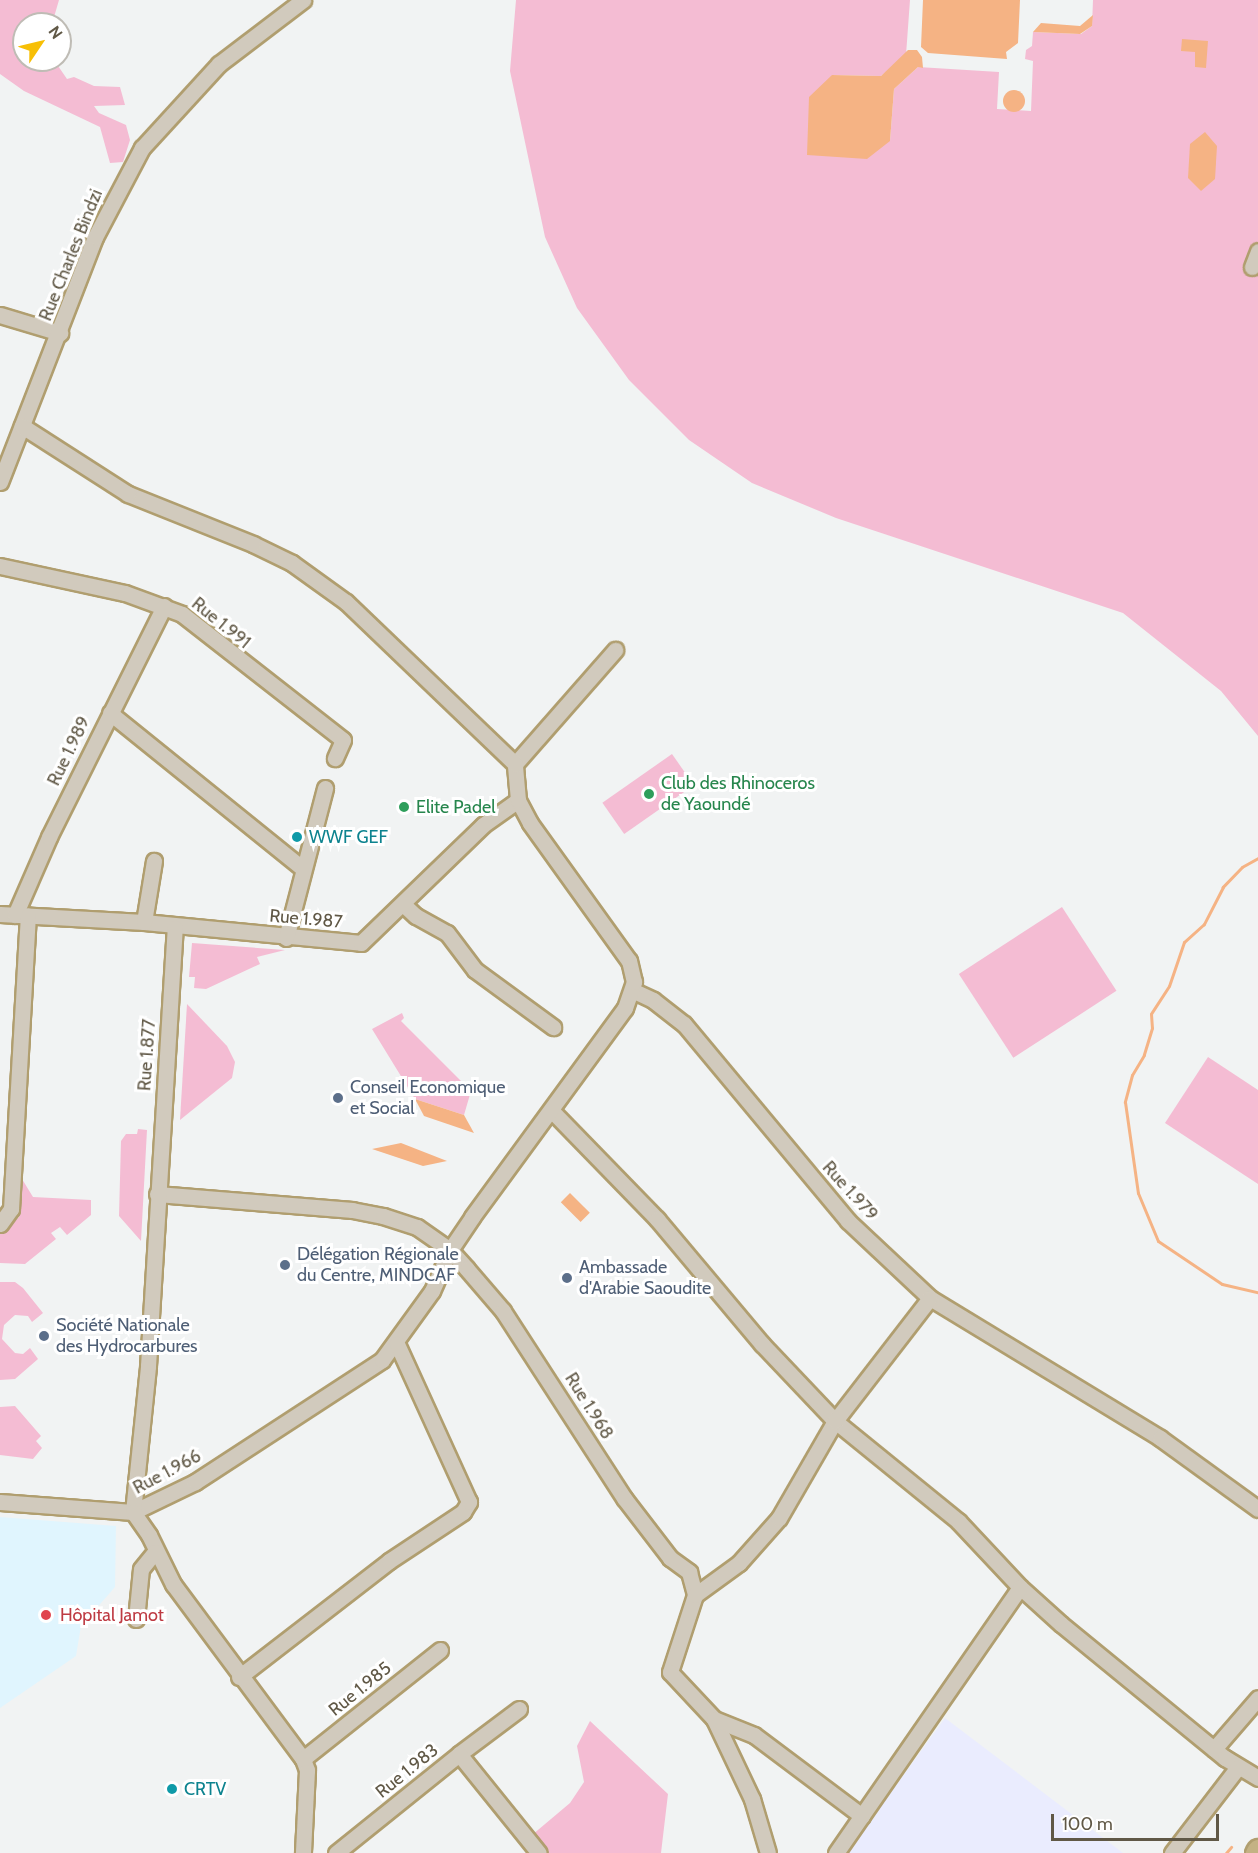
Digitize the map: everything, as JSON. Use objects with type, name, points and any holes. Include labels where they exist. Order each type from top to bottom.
[{"type":"street","name":"Rue Charles Bindzi","points":[[0,482],[96,237],[142,148],[219,64],[303,0]]},
{"type":"street","points":[[1252,267],[1258,251]]},
{"type":"street","points":[[0,315],[60,333]]},
{"type":"street","points":[[22,426],[128,494],[253,544],[318,581],[346,602],[515,764],[518,800],[545,847],[629,961],[634,992]]},
{"type":"street","name":"Rue 1.991","points":[[0,566],[125,593],[182,614],[343,740],[335,758]]},
{"type":"street","name":"Rue 1.989","points":[[14,915],[110,712],[164,606]]},
{"type":"street","points":[[515,764],[615,650]]},
{"type":"street","points":[[110,712],[303,869]]},
{"type":"street","points":[[286,938],[325,788]]},
{"type":"street","name":"Rue 1.987","points":[[176,928],[361,943],[404,905],[483,825],[518,800]]},
{"type":"street","points":[[144,922],[154,861]]},
{"type":"street","points":[[404,905],[416,916],[447,933],[476,970],[553,1027]]},
{"type":"street","points":[[0,1224],[11,1209],[14,915],[144,922],[176,928]]},
{"type":"street","name":"Rue 1.877","points":[[133,1512],[148,1366],[176,928]]},
{"type":"street","name":"Rue 1.966","points":[[303,1759],[239,1677],[172,1584],[149,1535],[133,1512],[163,1500],[280,1430],[382,1360],[397,1344],[432,1291],[450,1250],[552,1111],[634,992]]},
{"type":"street","name":"Rue 1.979","points":[[634,992],[654,1000],[684,1024],[848,1221],[930,1298],[1160,1438],[1258,1509]]},
{"type":"street","points":[[552,1111],[657,1219],[762,1344],[835,1421],[975,1536],[1020,1587],[1214,1749],[1238,1767],[1258,1778]]},
{"type":"street","name":"Rue 1.968","points":[[158,1194],[372,1214],[417,1227],[450,1250],[503,1311],[624,1498],[670,1557],[689,1572],[695,1595]]},
{"type":"street","points":[[768,1853],[752,1799],[714,1719],[670,1672],[695,1595],[739,1563],[779,1518],[835,1421],[930,1298]]},
{"type":"street","points":[[239,1677],[389,1561],[463,1512],[469,1503],[397,1344]]},
{"type":"street","points":[[0,1502],[133,1512]]},
{"type":"street","points":[[136,1619],[141,1569],[155,1552]]},
{"type":"street","points":[[836,1853],[1020,1587]]},
{"type":"street","name":"Rue 1.985","points":[[303,1759],[440,1650]]},
{"type":"street","points":[[1214,1749],[1258,1698]]},
{"type":"street","points":[[459,1754],[519,1709]]},
{"type":"street","points":[[714,1719],[754,1735],[862,1816]]},
{"type":"street","name":"Rue 1.983","points":[[336,1853],[459,1754],[539,1853]]},
{"type":"street","points":[[303,1759],[308,1770],[303,1853]]},
{"type":"street","points":[[1172,1853],[1238,1767]]},
{"type":"shaded area","points":[[0,0],[59,0],[56,12],[12,12],[12,72],[62,72],[67,79],[74,77],[94,86],[120,87],[125,105],[94,106],[99,113],[126,125],[130,140],[123,162],[110,163],[100,127],[24,91],[0,74]]},
{"type":"shaded area","points":[[516,0],[910,0],[906,55],[881,76],[832,75],[890,141],[894,89],[918,67],[999,72],[997,109],[1031,111],[1033,61],[1025,59],[1026,50],[1032,46],[1033,32],[1081,34],[1092,26],[1093,0],[1258,0],[1258,736],[1221,691],[1123,613],[836,518],[752,483],[689,440],[629,380],[577,308],[545,237],[510,71]]},
{"type":"shaded area","points":[[923,0],[1020,0],[1018,43],[1006,52],[1007,59],[928,53],[921,47]]},
{"type":"shaded area","points":[[1093,15],[1092,26],[1080,34],[1033,32],[1041,23],[1080,26]]},
{"type":"shaded area","points":[[1182,39],[1208,41],[1206,68],[1195,67],[1195,52],[1181,51]]},
{"type":"shaded area","points":[[908,50],[917,50],[922,57],[923,68],[918,67],[894,89],[890,141],[867,159],[807,155],[809,97],[832,75],[881,76]]},
{"type":"shaded area","points":[[1014,90],[1022,93],[1025,101],[1022,109],[1014,112],[1006,109],[1003,101],[1006,93]]},
{"type":"shaded area","points":[[1205,132],[1217,146],[1215,179],[1201,191],[1188,178],[1190,144]]},
{"type":"shaded area","name":"Club des Rhinoceros de Yaoundé","points":[[672,754],[694,785],[624,834],[602,803]]},
{"type":"shaded area","points":[[1062,907],[1116,991],[1013,1058],[959,974]]},
{"type":"shaded area","points":[[192,943],[285,950],[257,957],[260,964],[206,989],[194,988],[195,977],[189,977]]},
{"type":"shaded area","points":[[187,1004],[227,1046],[235,1062],[232,1078],[180,1120]]},
{"type":"shaded area","points":[[402,1013],[404,1018],[401,1021],[471,1091],[464,1115],[415,1099],[372,1029]]},
{"type":"shaded area","points":[[1208,1057],[1258,1090],[1258,1184],[1165,1123]]},
{"type":"shaded area","points":[[415,1099],[464,1115],[474,1133],[424,1116]]},
{"type":"shaded area","points":[[138,1129],[147,1130],[141,1241],[119,1216],[121,1141],[126,1134],[137,1134]]},
{"type":"shaded area","points":[[401,1143],[447,1161],[423,1166],[372,1149]]},
{"type":"shaded area","points":[[22,1179],[33,1197],[91,1200],[91,1215],[67,1235],[60,1227],[51,1233],[56,1239],[25,1264],[0,1263],[0,1234],[19,1217]]},
{"type":"shaded area","points":[[570,1193],[590,1213],[581,1222],[561,1202]]},
{"type":"shaded area","points":[[0,1282],[15,1282],[23,1288],[43,1313],[32,1322],[28,1316],[15,1315],[4,1325],[2,1339],[15,1353],[23,1354],[30,1348],[38,1359],[15,1379],[0,1380]]},
{"type":"shaded area","points":[[15,1406],[41,1436],[36,1441],[42,1448],[33,1459],[0,1455],[0,1407]]},
{"type":"shaded area","name":"Hôpital Jamot","points":[[0,1517],[116,1526],[115,1587],[81,1626],[76,1656],[0,1708]]},
{"type":"shaded area","points":[[945,1718],[1123,1853],[847,1853]]},
{"type":"shaded area","points":[[590,1721],[668,1794],[661,1853],[546,1853],[532,1835],[570,1803],[584,1782],[577,1746]]},
{"type":"waterway","points":[[1258,858],[1242,867],[1223,887],[1204,924],[1184,942],[1169,986],[1151,1014],[1152,1028],[1144,1055],[1132,1075],[1125,1102],[1138,1193],[1158,1241],[1222,1284],[1258,1292]]},
{"type":"waterway","points":[[1226,1853],[1231,1847]]},
{"type":"place","name":"Club des Rhinoceros de Yaoundé","points":[[649,794]]},
{"type":"place","name":"Elite Padel","points":[[404,807]]},
{"type":"place","name":"WWF GEF","points":[[297,837]]},
{"type":"place","name":"Conseil Economique et Social","points":[[338,1098]]},
{"type":"place","name":"Délégation Régionale du Centre, MINDCAF","points":[[285,1265]]},
{"type":"place","name":"Ambassade d'Arabie Saoudite","points":[[567,1278]]},
{"type":"place","name":"Société Nationale des Hydrocarbures","points":[[44,1336]]},
{"type":"place","name":"Hôpital Jamot","points":[[46,1615]]},
{"type":"place","name":"CRTV","points":[[172,1789]]}]
